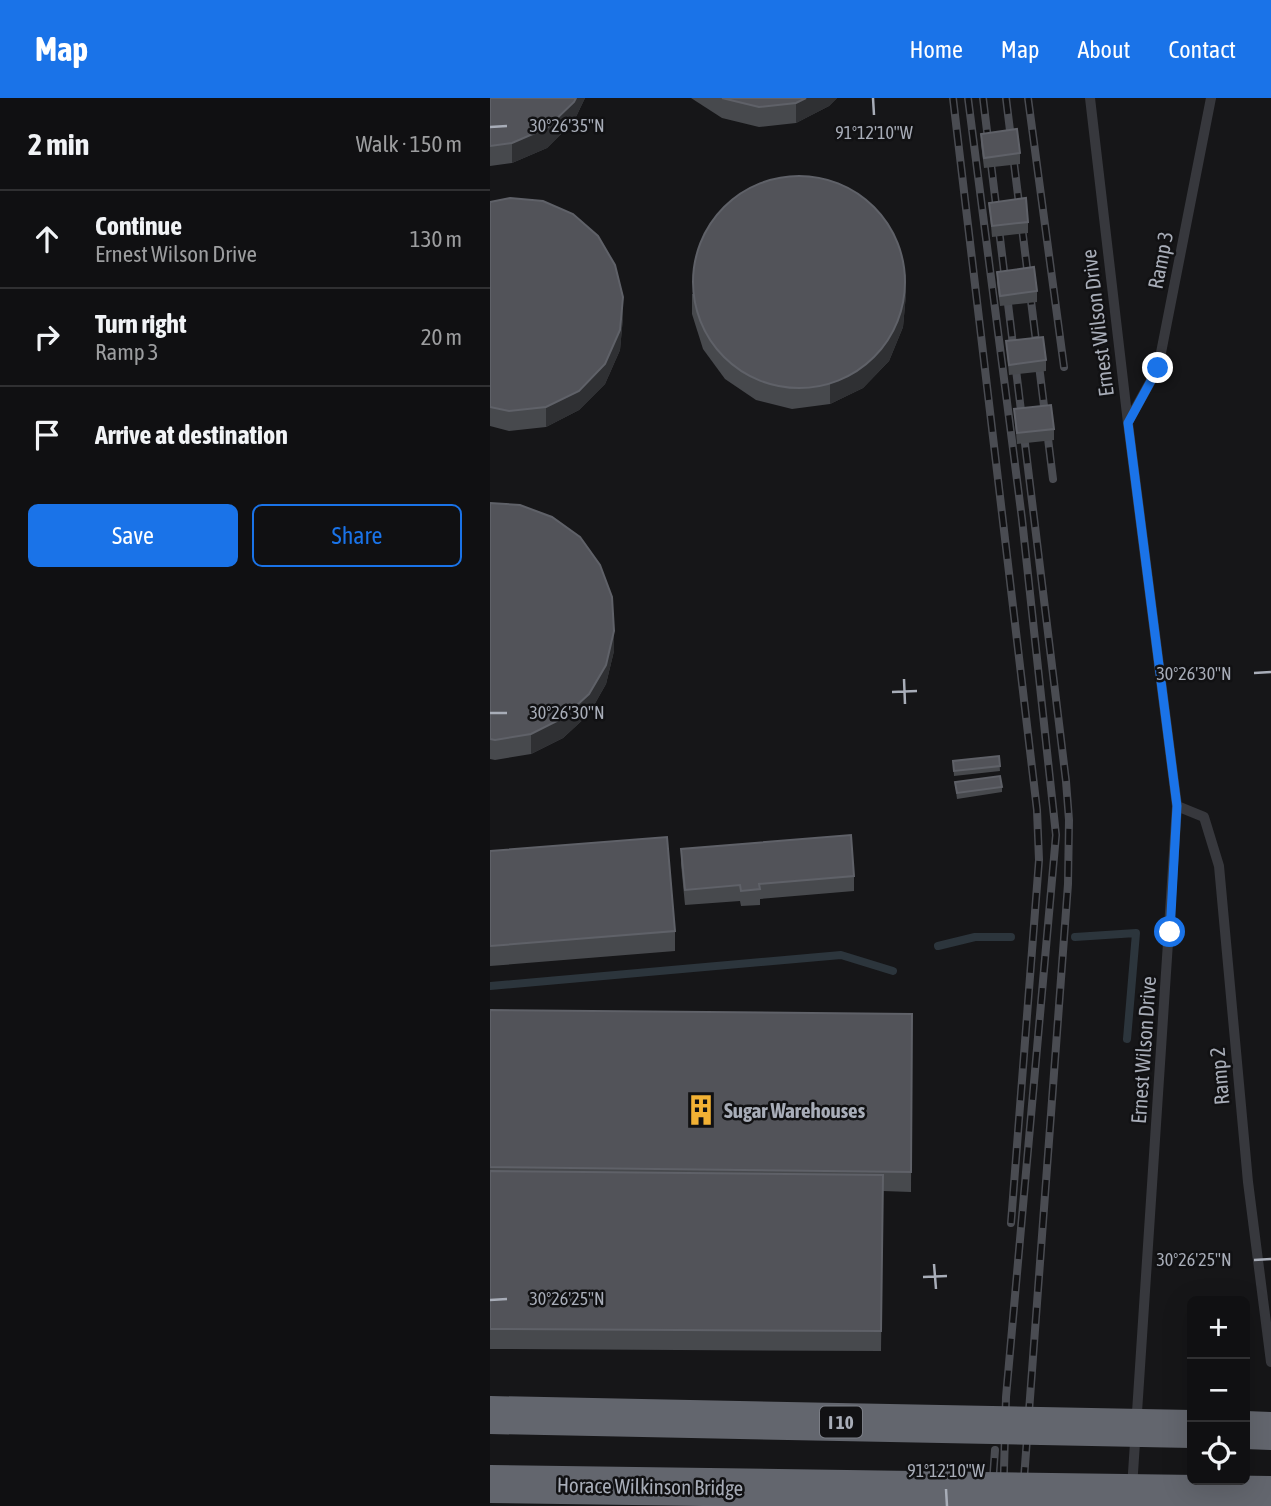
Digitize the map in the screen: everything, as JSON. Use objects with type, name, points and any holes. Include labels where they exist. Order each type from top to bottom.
[{"type":"highway","name":"I 10","points":[[490,1415],[1187,1429]]},
{"type":"highway","points":[[1250,1430],[1271,1431]]},
{"type":"highway","name":"Horace Wilkinson Bridge","points":[[490,1484],[1271,1495]]},
{"type":"lane","name":"Ernest Wilson Drive","points":[[1090,98],[1177,806],[1130,1506]]},
{"type":"lane","name":"Ramp 3","points":[[1128,423],[1158,368],[1211,98]]},
{"type":"lane","name":"Ramp 2","points":[[1177,806],[1204,817],[1219,866],[1248,1182],[1271,1362]]},
{"type":"building","points":[[490,98],[576,98],[547,128],[512,143],[490,146]]},
{"type":"building","points":[[722,98],[806,98],[796,103],[759,107]]},
{"type":"building","points":[[1017,129],[1020,153],[984,158],[981,134]]},
{"type":"building","points":[[799,176],[840,184],[874,207],[897,241],[905,282],[897,323],[874,357],[840,380],[799,388],[758,380],[724,357],[701,323],[693,282],[701,241],[724,207],[758,184]]},
{"type":"building","points":[[510,198],[543,201],[573,214],[598,236],[615,265],[623,297],[620,330],[605,364],[579,391],[546,407],[509,411],[490,407],[490,202]]},
{"type":"building","points":[[1026,198],[1028,222],[992,226],[989,203]]},
{"type":"building","points":[[1034,267],[1037,291],[1000,296],[997,272]]},
{"type":"building","points":[[1043,337],[1046,360],[1009,365],[1006,341]]},
{"type":"building","points":[[1051,405],[1054,429],[1017,433],[1014,409]]},
{"type":"building","points":[[490,503],[520,505],[552,517],[580,537],[600,565],[612,597],[614,631],[606,665],[589,694],[563,718],[531,734],[495,740],[490,739]]},
{"type":"building","points":[[999,756],[1000,766],[954,771],[953,761]]},
{"type":"building","points":[[1000,776],[1002,787],[957,793],[955,782]]},
{"type":"building","points":[[851,835],[854,876],[759,884],[760,889],[741,891],[740,885],[685,890],[681,849]]},
{"type":"building","points":[[667,837],[675,931],[490,946],[490,851]]},
{"type":"building","name":"Sugar Warehouses","points":[[490,1010],[912,1014],[911,1172],[490,1167]]},
{"type":"building","points":[[490,1171],[883,1175],[881,1331],[490,1329]]},
{"type":"waterway","points":[[1075,937],[1136,933],[1127,1039]]},
{"type":"waterway","points":[[938,946],[975,937],[1011,937]]},
{"type":"waterway","points":[[490,986],[841,955],[893,971]]},
{"type":"railway","points":[[953,98],[1037,810],[1039,860],[1011,1223]]},
{"type":"railway","points":[[968,98],[1022,519],[1056,835],[1006,1397],[1003,1506]]},
{"type":"railway","points":[[983,98],[1069,820],[1068,884],[1022,1506]]},
{"type":"railway","points":[[1006,98],[1053,479]]},
{"type":"railway","points":[[1028,98],[1064,367]]},
{"type":"railway","points":[[991,1506],[995,1450]]},
{"type":"place","name":"Sugar Warehouses","points":[[701,1110]]},
{"type":"route","points":[[1158,368],[1128,423],[1177,806],[1170,932]]}]
